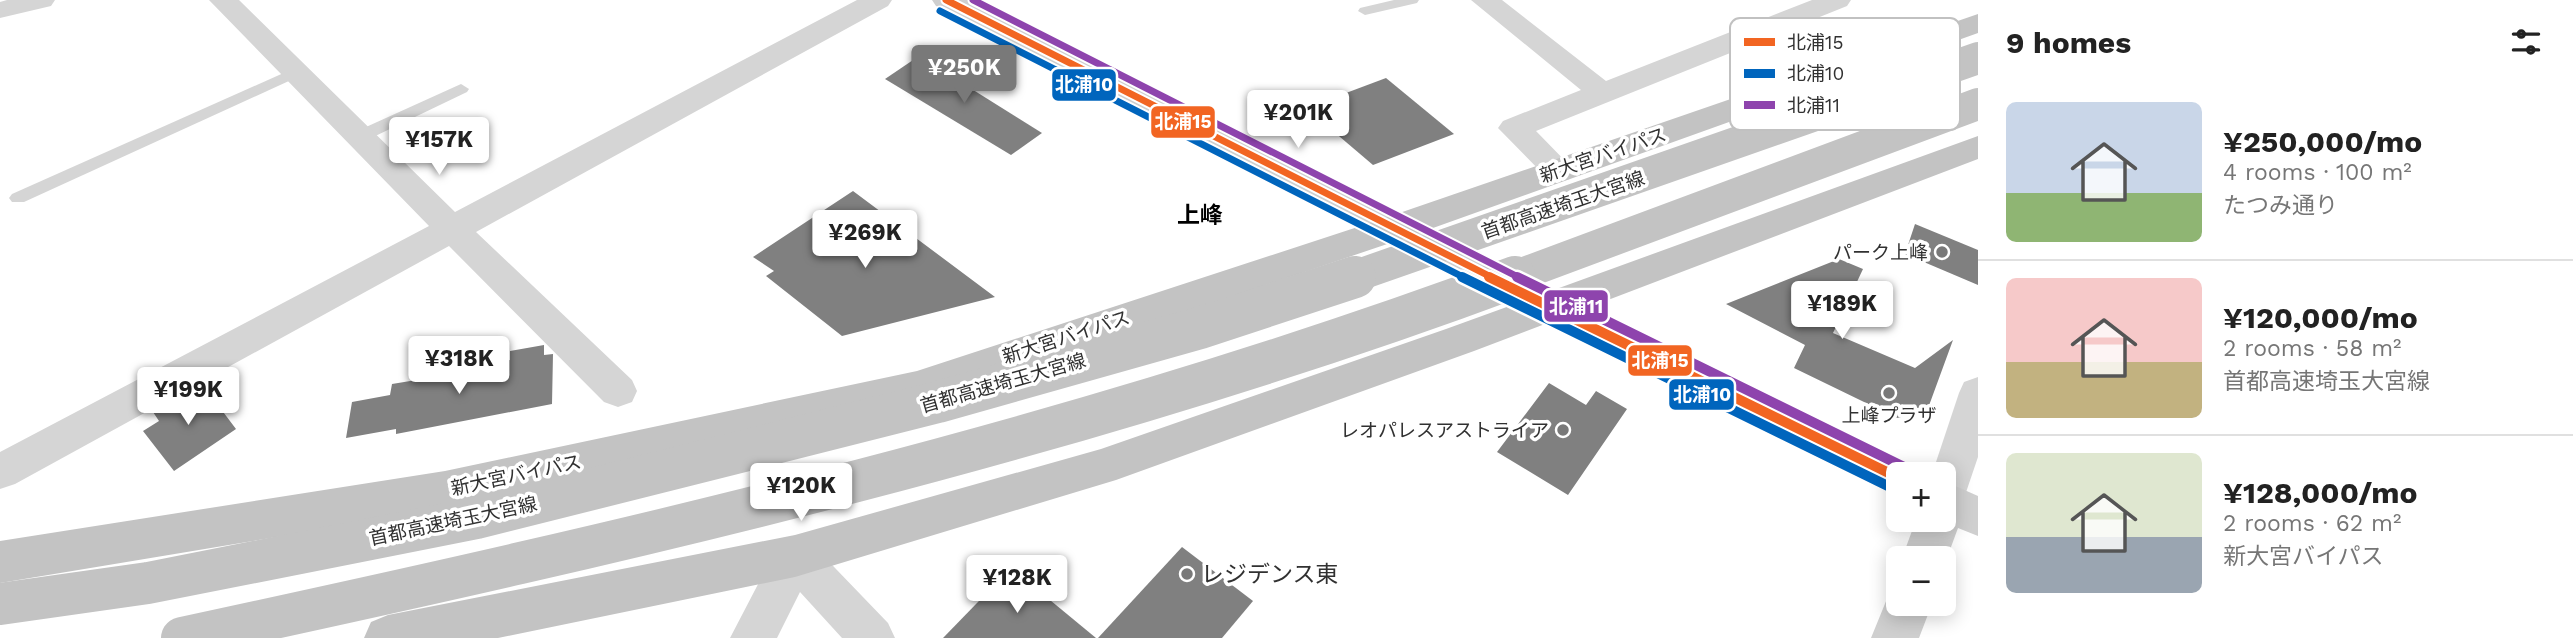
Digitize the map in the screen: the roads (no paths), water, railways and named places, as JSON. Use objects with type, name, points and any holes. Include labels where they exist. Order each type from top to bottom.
[{"type":"highway","name":"新大宮バイパス","points":[[1960,29],[1978,23]]},
{"type":"highway","name":"首都高速埼玉大宮線","points":[[1960,64],[1978,58]]},
{"type":"highway","points":[[1960,111],[1978,104]]},
{"type":"highway","name":"新大宮バイパス","points":[[0,562],[445,490],[918,387],[1392,229],[1730,111]]},
{"type":"highway","name":"首都高速埼玉大宮線","points":[[0,604],[149,583],[477,518],[938,402],[1200,328],[1424,254],[1774,130]]},
{"type":"highway","points":[[182,638],[505,568],[967,453],[1234,372],[1477,291],[1908,130]]},
{"type":"highway","points":[[388,638],[795,556],[1101,467],[1460,340],[1978,147]]},
{"type":"main road","points":[[946,0],[1392,229],[1886,472]]},
{"type":"main road","points":[[1956,506],[1978,517]]},
{"type":"main road","points":[[1895,638],[1903,616]]},
{"type":"street","points":[[0,10],[41,0]]},
{"type":"street","points":[[223,0],[450,228],[618,391]]},
{"type":"street","points":[[0,472],[878,0]]},
{"type":"street","points":[[1485,0],[1602,93]]},
{"type":"street","points":[[1792,18],[1837,0]]},
{"type":"street","points":[[1559,171],[1514,128],[1730,42]]},
{"type":"street","points":[[1956,462],[1978,393]]},
{"type":"street","points":[[752,638],[795,556],[872,638]]},
{"type":"lane","points":[[1365,11],[1412,0]]},
{"type":"lane","points":[[18,198],[297,72]]},
{"type":"lane","points":[[360,136],[461,89]]},
{"type":"place","name":"パーク上峰","points":[[1942,252]]},
{"type":"place","name":"上峰プラザ","points":[[1889,393]]},
{"type":"place","name":"レオパレスアストライア","points":[[1563,430]]},
{"type":"place","name":"レジデンス東","points":[[1187,574]]},
{"type":"district","name":"上峰","points":[[1200,215]]}]
